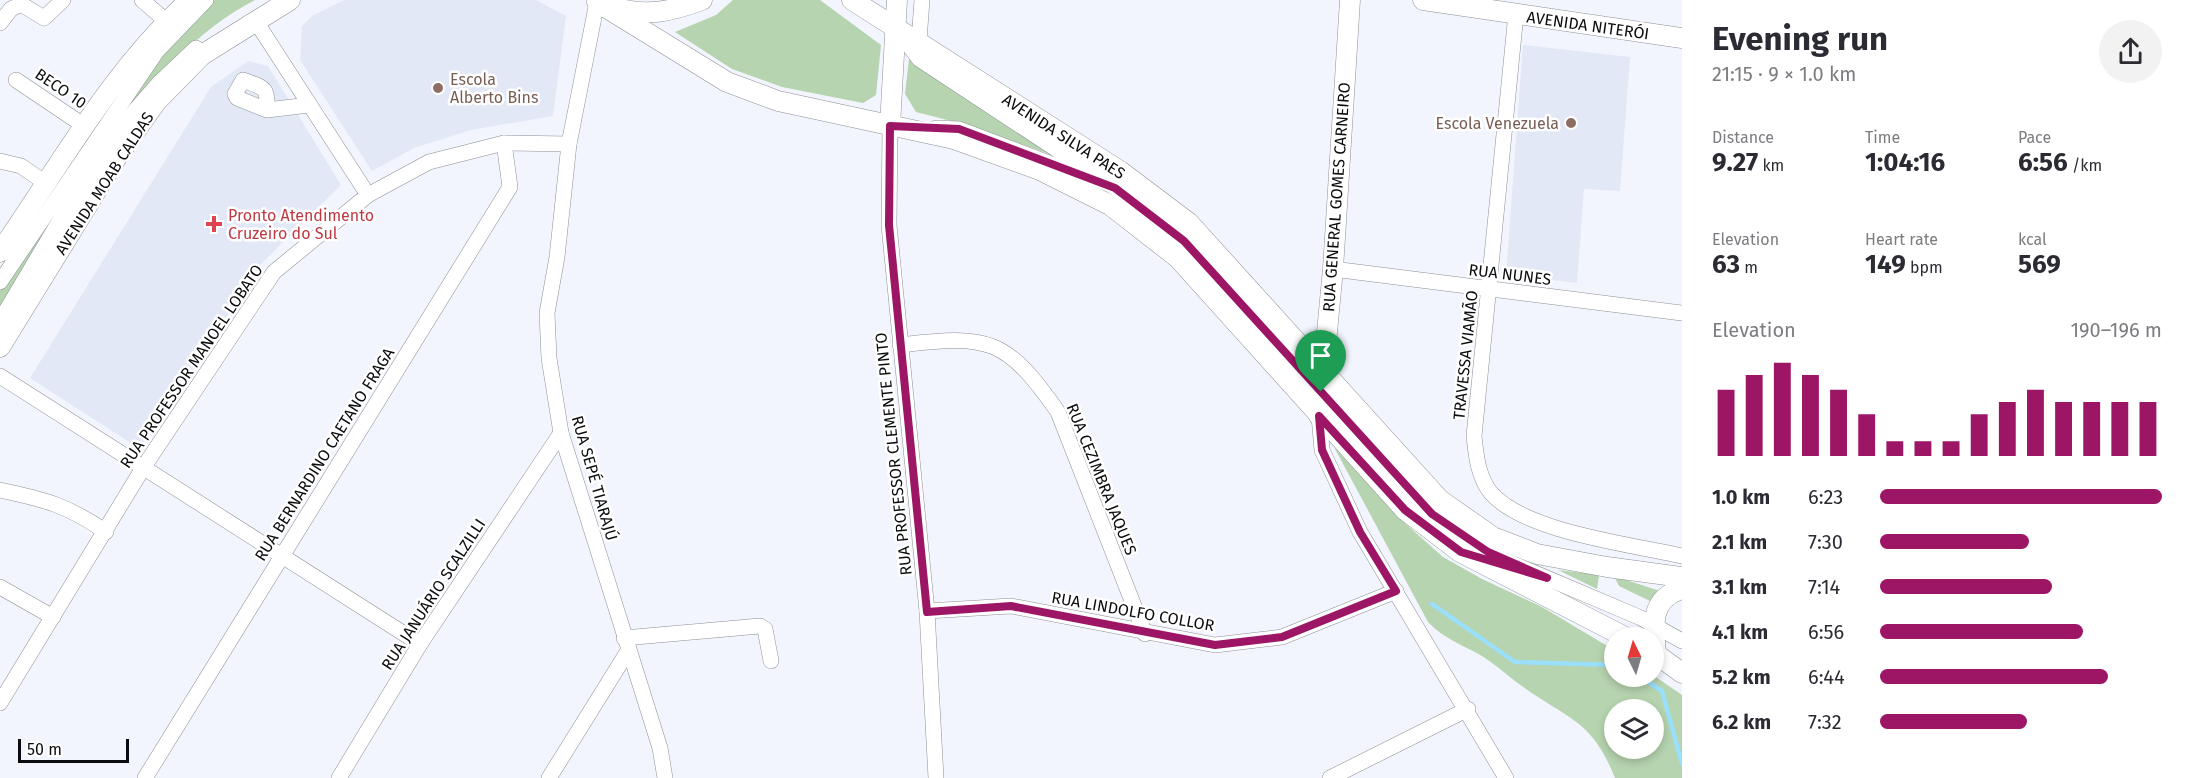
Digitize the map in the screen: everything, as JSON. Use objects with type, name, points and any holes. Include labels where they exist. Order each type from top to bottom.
[{"type":"main road","points":[[0,252],[113,87],[166,21],[190,0]]},
{"type":"main road","name":"AVENIDA MOAB CALDAS","points":[[0,347],[117,157],[156,102],[202,55],[255,20],[291,0]]},
{"type":"main road","points":[[595,1],[637,14],[669,12],[702,0]]},
{"type":"main road","name":"AVENIDA SILVA PAES","points":[[852,0],[919,41],[1058,134],[1120,171],[1189,223],[1440,500],[1493,537],[1537,554],[1607,567],[1682,577]]},
{"type":"main road","points":[[890,126],[897,0]]},
{"type":"main road","name":"RUA GENERAL GOMES CARNEIRO","points":[[1319,416],[1333,269],[1350,0]]},
{"type":"main road","name":"AVENIDA NITERÓI","points":[[1423,0],[1682,38]]},
{"type":"main road","name":"AVENIDA SILVA PAES","points":[[595,1],[727,81],[778,101],[954,139],[1029,166],[1110,205],[1178,258],[1405,510],[1461,552],[1606,627]]},
{"type":"main road","points":[[1653,627],[1655,611],[1663,599],[1682,589]]},
{"type":"main road","points":[[1664,659],[1682,673]]},
{"type":"street","points":[[0,23],[11,9],[21,4],[44,18],[63,0]]},
{"type":"street","points":[[142,0],[166,21]]},
{"type":"street","points":[[0,282],[157,51],[206,0]]},
{"type":"street","points":[[919,41],[922,0]]},
{"type":"street","name":"RUA SEPÉ TIARAJÚ","points":[[595,1],[569,144],[557,257],[547,313],[549,358],[561,433],[660,748],[665,778]]},
{"type":"street","name":"TRAVESSA VIAMÃO","points":[[1516,14],[1474,436],[1481,474],[1490,491],[1509,510],[1543,525],[1682,556]]},
{"type":"street","points":[[0,321],[104,146],[159,83],[198,47],[255,20],[368,195]]},
{"type":"street","points":[[896,27],[919,60],[1115,188],[1184,241],[1432,514],[1488,552],[1653,624],[1682,641]]},
{"type":"street","name":"BECO 10","points":[[16,80],[86,126]]},
{"type":"street","points":[[267,110],[309,105]]},
{"type":"street","points":[[890,126],[959,129],[1115,188]]},
{"type":"street","name":"RUA PROFESSOR CLEMENTE PINTO","points":[[890,126],[889,225],[927,612],[936,778]]},
{"type":"street","name":"RUA PROFESSOR MANOEL LOBATO","points":[[2,698],[106,532],[143,468],[274,272],[368,195],[429,162],[504,143],[569,144]]},
{"type":"street","name":"RUA BERNARDINO CAETANO FRAGA","points":[[145,778],[510,187],[504,143]]},
{"type":"street","points":[[0,161],[21,166],[47,184]]},
{"type":"street","name":"RUA NUNES","points":[[1333,269],[1682,313]]},
{"type":"street","name":"RUA CEZIMBRA JAQUES","points":[[900,345],[948,339],[992,343],[1020,363],[1041,387],[1058,412],[1145,634]]},
{"type":"street","points":[[0,376],[420,644]]},
{"type":"street","name":"RUA GENERAL GOMES CARNEIRO","points":[[1319,416],[1322,450],[1360,532],[1506,778]]},
{"type":"street","name":"RUA JANUÁRIO SCALZILLI","points":[[339,778],[420,644],[561,433]]},
{"type":"street","points":[[0,490],[36,498],[78,513],[106,532]]},
{"type":"street","points":[[1461,552],[1547,578]]},
{"type":"street","points":[[0,587],[53,617]]},
{"type":"street","name":"RUA LINDOLFO COLLOR","points":[[927,612],[1011,606],[1145,634],[1215,645],[1282,637],[1396,591]]},
{"type":"street","points":[[549,778],[626,645],[760,626],[765,629],[771,661]]},
{"type":"street","points":[[1664,651],[1682,648]]},
{"type":"street","points":[[1330,778],[1467,709]]},
{"type":"shaded area","name":"Escola Alberto Bins","points":[[344,0],[536,0],[566,16],[553,116],[471,130],[414,148],[372,171],[300,60],[302,26],[312,16]]},
{"type":"shaded area","name":"Escola Venezuela","points":[[1523,45],[1630,57],[1620,191],[1584,189],[1577,283],[1506,275]]},
{"type":"shaded area","name":"Pronto Atendimento Cruzeiro do Sul","points":[[248,61],[268,66],[341,185],[263,262],[140,449],[30,378],[211,87]]},
{"type":"green space","points":[[214,0],[255,0],[214,26],[177,58],[112,131],[170,44],[198,13]]},
{"type":"green space","points":[[733,0],[820,0],[881,45],[876,95],[863,103],[782,87],[732,69],[675,32],[716,15]]},
{"type":"green space","points":[[909,59],[1058,157],[967,125],[916,112],[905,94]]},
{"type":"green space","points":[[91,152],[0,313],[0,290]]},
{"type":"green space","points":[[1334,447],[1398,517],[1443,557],[1482,579],[1542,607],[1604,644],[1604,687],[1664,687],[1664,683],[1682,695],[1682,778],[1615,778],[1606,759],[1664,759],[1664,699],[1604,699],[1604,756],[1589,733],[1579,724],[1520,685],[1482,656],[1434,628],[1428,622]]},
{"type":"green space","points":[[1558,570],[1599,575],[1597,589]]},
{"type":"green space","points":[[1614,576],[1660,591],[1652,602],[1619,586]]},
{"type":"waterway","points":[[1432,604],[1515,662],[1604,665]]},
{"type":"waterway","points":[[1656,687],[1662,691],[1682,764]]},
{"type":"place","name":"Escola Alberto Bins","points":[[438,88]]},
{"type":"place","name":"Escola Venezuela","points":[[1571,123]]},
{"type":"place","name":"Pronto Atendimento Cruzeiro do Sul","points":[[214,224]]},
{"type":"route","points":[[890,126],[959,129],[1115,188],[1184,241],[1321,392],[1432,514],[1488,552],[1547,578],[1461,552],[1405,510],[1319,416],[1322,450],[1360,532],[1396,591],[1282,637],[1215,645],[1145,634],[1011,606],[927,612],[889,225],[890,126]]}]
